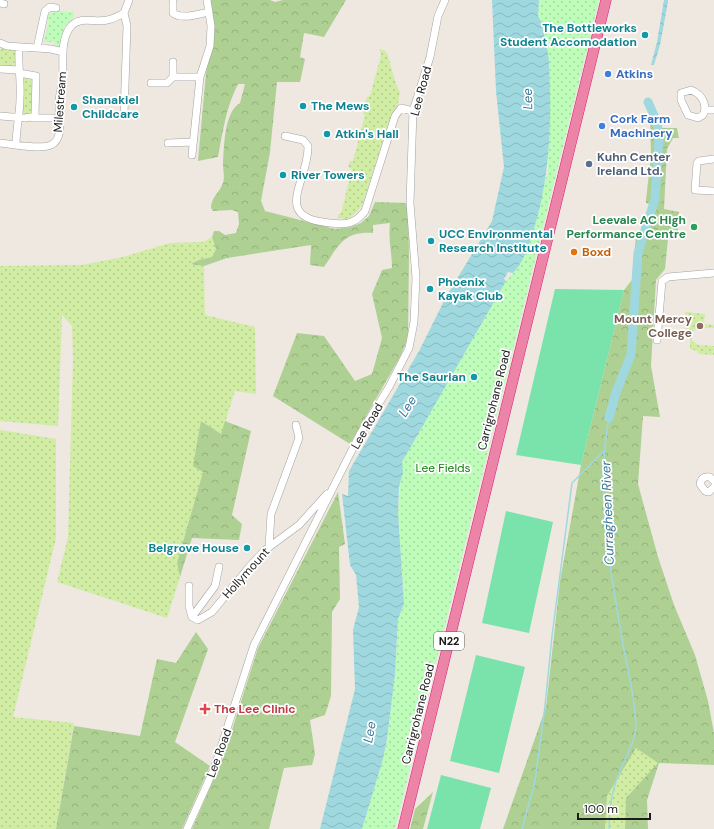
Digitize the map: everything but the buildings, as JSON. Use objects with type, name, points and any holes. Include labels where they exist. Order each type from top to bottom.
[{"type":"highway","name":"Carrigrohane Road","points":[[403,829],[606,0]]},
{"type":"street","points":[[124,115],[126,26],[124,13],[129,0]]},
{"type":"street","points":[[192,155],[200,77],[210,46],[209,12],[207,0]]},
{"type":"street","name":"Lee Road","points":[[187,829],[214,769],[254,645],[360,434],[398,372],[409,348],[414,322],[416,278],[410,203],[413,113],[430,57],[438,16],[445,0]]},
{"type":"street","points":[[173,2],[173,13],[176,15],[209,12]]},
{"type":"street","points":[[37,48],[45,11],[50,8],[56,8]]},
{"type":"street","name":"Milestream","points":[[0,143],[51,146],[58,138],[63,52],[69,30],[77,22],[82,20],[105,21],[124,13]]},
{"type":"street","points":[[0,43],[7,46],[20,48],[51,49],[63,52]]},
{"type":"street","points":[[16,145],[20,97],[18,72],[20,48]]},
{"type":"street","points":[[173,62],[173,77]]},
{"type":"street","points":[[0,69],[36,76],[35,115],[33,118]]},
{"type":"street","points":[[150,83],[167,83],[173,77],[200,77]]},
{"type":"street","points":[[285,136],[303,140],[308,146],[297,199],[299,212],[303,217],[311,220],[333,224],[347,224],[354,222],[365,211],[399,110],[413,113]]},
{"type":"street","points":[[706,110],[714,110]]},
{"type":"street","points":[[0,116],[18,118],[53,118]]},
{"type":"street","points":[[168,143],[194,142]]},
{"type":"street","points":[[714,159],[699,161],[697,163],[695,190],[714,191]]},
{"type":"street","points":[[658,340],[661,283],[666,277],[714,273]]},
{"type":"street","points":[[270,547],[271,514],[299,438],[296,425]]},
{"type":"street","points":[[714,481],[710,477],[705,477],[701,480],[700,484],[705,492],[714,489]]},
{"type":"street","name":"Hollymount","points":[[219,567],[215,586],[192,617],[198,620],[212,612],[250,566],[270,547],[299,525],[334,486]]},
{"type":"street","points":[[189,586],[189,606],[192,617]]},
{"type":"green space","points":[[209,0],[270,0],[275,2],[283,0],[346,0],[324,37],[304,33],[300,57],[305,59],[300,82],[277,82],[270,152],[261,201],[265,211],[335,229],[351,227],[361,223],[369,216],[375,202],[408,203],[408,338],[400,357],[350,444],[273,396],[297,333],[324,336],[355,381],[372,374],[382,338],[372,294],[382,270],[392,268],[389,235],[390,223],[373,225],[373,233],[355,234],[343,241],[324,267],[310,265],[311,245],[227,258],[204,266],[191,264],[199,260],[212,257],[216,249],[212,237],[214,231],[219,231],[225,235],[236,233],[239,224],[238,212],[232,210],[213,211],[211,204],[224,181],[223,164],[226,130],[231,114],[240,103],[245,84],[238,84],[231,101],[225,119],[218,157],[198,161],[206,73],[210,52]]},
{"type":"green space","name":"Lee Fields","points":[[539,0],[599,0],[395,829],[362,829],[383,759],[387,739],[395,674],[398,619],[404,604],[398,512],[402,462],[501,287],[520,265],[548,171],[549,65],[538,17]]},
{"type":"green space","points":[[54,11],[74,12],[73,18],[65,26],[59,48],[55,47],[55,42],[44,42],[49,20],[45,19],[47,14],[54,13]]},
{"type":"green space","points":[[3,47],[16,51],[14,67],[0,66],[0,50]]},
{"type":"green space","points":[[379,49],[384,50],[387,53],[396,84],[400,92],[398,103],[384,137],[363,203],[358,211],[348,219],[338,218],[338,215],[341,213],[352,169],[348,167],[350,161],[353,161],[365,115],[363,114],[367,97],[370,96],[380,59],[381,54]]},
{"type":"green space","points":[[22,77],[34,77],[33,113],[22,115]]},
{"type":"green space","points":[[650,117],[659,128],[677,128],[679,138],[673,138],[667,149],[664,209],[679,212],[677,239],[668,239],[665,269],[656,280],[651,366],[660,417],[643,416],[638,484],[658,557],[674,605],[695,655],[708,701],[714,733],[714,765],[659,763],[647,800],[648,829],[625,829],[626,798],[658,763],[636,748],[607,796],[605,829],[503,829],[546,707],[560,581],[581,465],[624,290],[632,280],[636,236],[638,237],[650,204],[646,203],[646,200],[651,156]]},
{"type":"green space","points":[[212,237],[216,249],[212,257],[199,260],[192,264],[204,266],[205,315],[255,327],[256,394],[235,391],[221,435],[202,421],[203,472],[177,563],[180,577],[167,618],[57,582],[68,537],[73,360],[72,326],[62,315],[58,426],[0,421],[0,266],[82,265],[123,257],[170,243],[203,242]]},
{"type":"green space","points":[[555,289],[624,290],[581,465],[516,455]]},
{"type":"green space","points":[[685,312],[705,314],[704,324],[714,325],[714,328],[696,328],[691,335],[693,342],[699,345],[714,346],[714,355],[699,354],[697,351],[690,349],[690,338],[685,338]]},
{"type":"green space","points":[[201,421],[221,434],[225,421],[251,431],[232,515],[242,524],[239,540],[192,538],[180,577],[177,563],[203,472],[193,466]]},
{"type":"green space","points":[[0,430],[56,439],[56,538],[13,717],[74,723],[56,829],[0,829]]},
{"type":"green space","points":[[338,492],[345,544],[339,547],[340,599],[332,612],[331,696],[325,715],[310,720],[315,754],[312,765],[284,768],[269,829],[192,829],[223,758],[258,648]]},
{"type":"green space","points":[[506,511],[553,522],[529,633],[482,623]]},
{"type":"green space","points":[[196,632],[208,649],[175,742],[210,766],[182,829],[56,829],[74,726],[140,736],[157,659],[176,663]]},
{"type":"green space","points":[[476,655],[525,667],[499,773],[450,761]]},
{"type":"green space","points":[[636,748],[659,763],[626,798],[625,829],[605,829],[607,796]]},
{"type":"green space","points":[[441,775],[491,788],[480,829],[427,829]]},
{"type":"green space","points":[[433,792],[423,829],[410,829],[415,809]]},
{"type":"water","name":"Lee","points":[[492,0],[539,0],[538,17],[541,21],[549,60],[550,87],[550,130],[543,194],[532,235],[522,260],[513,273],[508,272],[504,279],[506,281],[402,462],[403,472],[399,487],[398,512],[404,604],[398,619],[395,674],[383,759],[362,829],[320,829],[355,689],[353,630],[359,607],[356,575],[350,565],[342,494],[348,496],[349,471],[419,351],[446,297],[492,221],[504,167],[496,91]]},
{"type":"water","points":[[664,0],[668,0],[668,2],[660,45],[654,65],[651,65],[657,42]]},
{"type":"waterway","name":"Curragheen River","points":[[609,418],[616,392],[631,355],[638,253],[655,199],[659,140],[657,122],[648,102]]},
{"type":"waterway","name":"Curragheen River","points":[[609,418],[603,476],[606,534],[614,592],[633,696],[636,731],[632,745],[619,772],[613,791],[609,829]]},
{"type":"waterway","points":[[522,829],[535,781],[572,483],[603,452]]},
{"type":"place","name":"The Bottleworks Student Accomodation","points":[[645,35]]},
{"type":"place","name":"Atkins","points":[[608,74]]},
{"type":"place","name":"The Mews","points":[[303,106]]},
{"type":"place","name":"Shanakiel Childcare","points":[[74,107]]},
{"type":"place","name":"Cork Farm Machinery","points":[[602,126]]},
{"type":"place","name":"Atkin's Hall","points":[[327,134]]},
{"type":"place","name":"Kuhn Center Ireland Ltd.","points":[[589,164]]},
{"type":"place","name":"River Towers","points":[[283,175]]},
{"type":"place","name":"Leevale AC High Performance Centre","points":[[694,227]]},
{"type":"place","name":"UCC Environmental Research Institute","points":[[431,241]]},
{"type":"place","name":"Boxd","points":[[574,252]]},
{"type":"place","name":"Phoenix Kayak Club","points":[[430,289]]},
{"type":"place","name":"Mount Mercy College","points":[[700,326]]},
{"type":"place","name":"The Saurian","points":[[474,377]]},
{"type":"place","name":"Belgrove House","points":[[247,548]]},
{"type":"place","name":"The Lee Clinic","points":[[205,709]]}]
